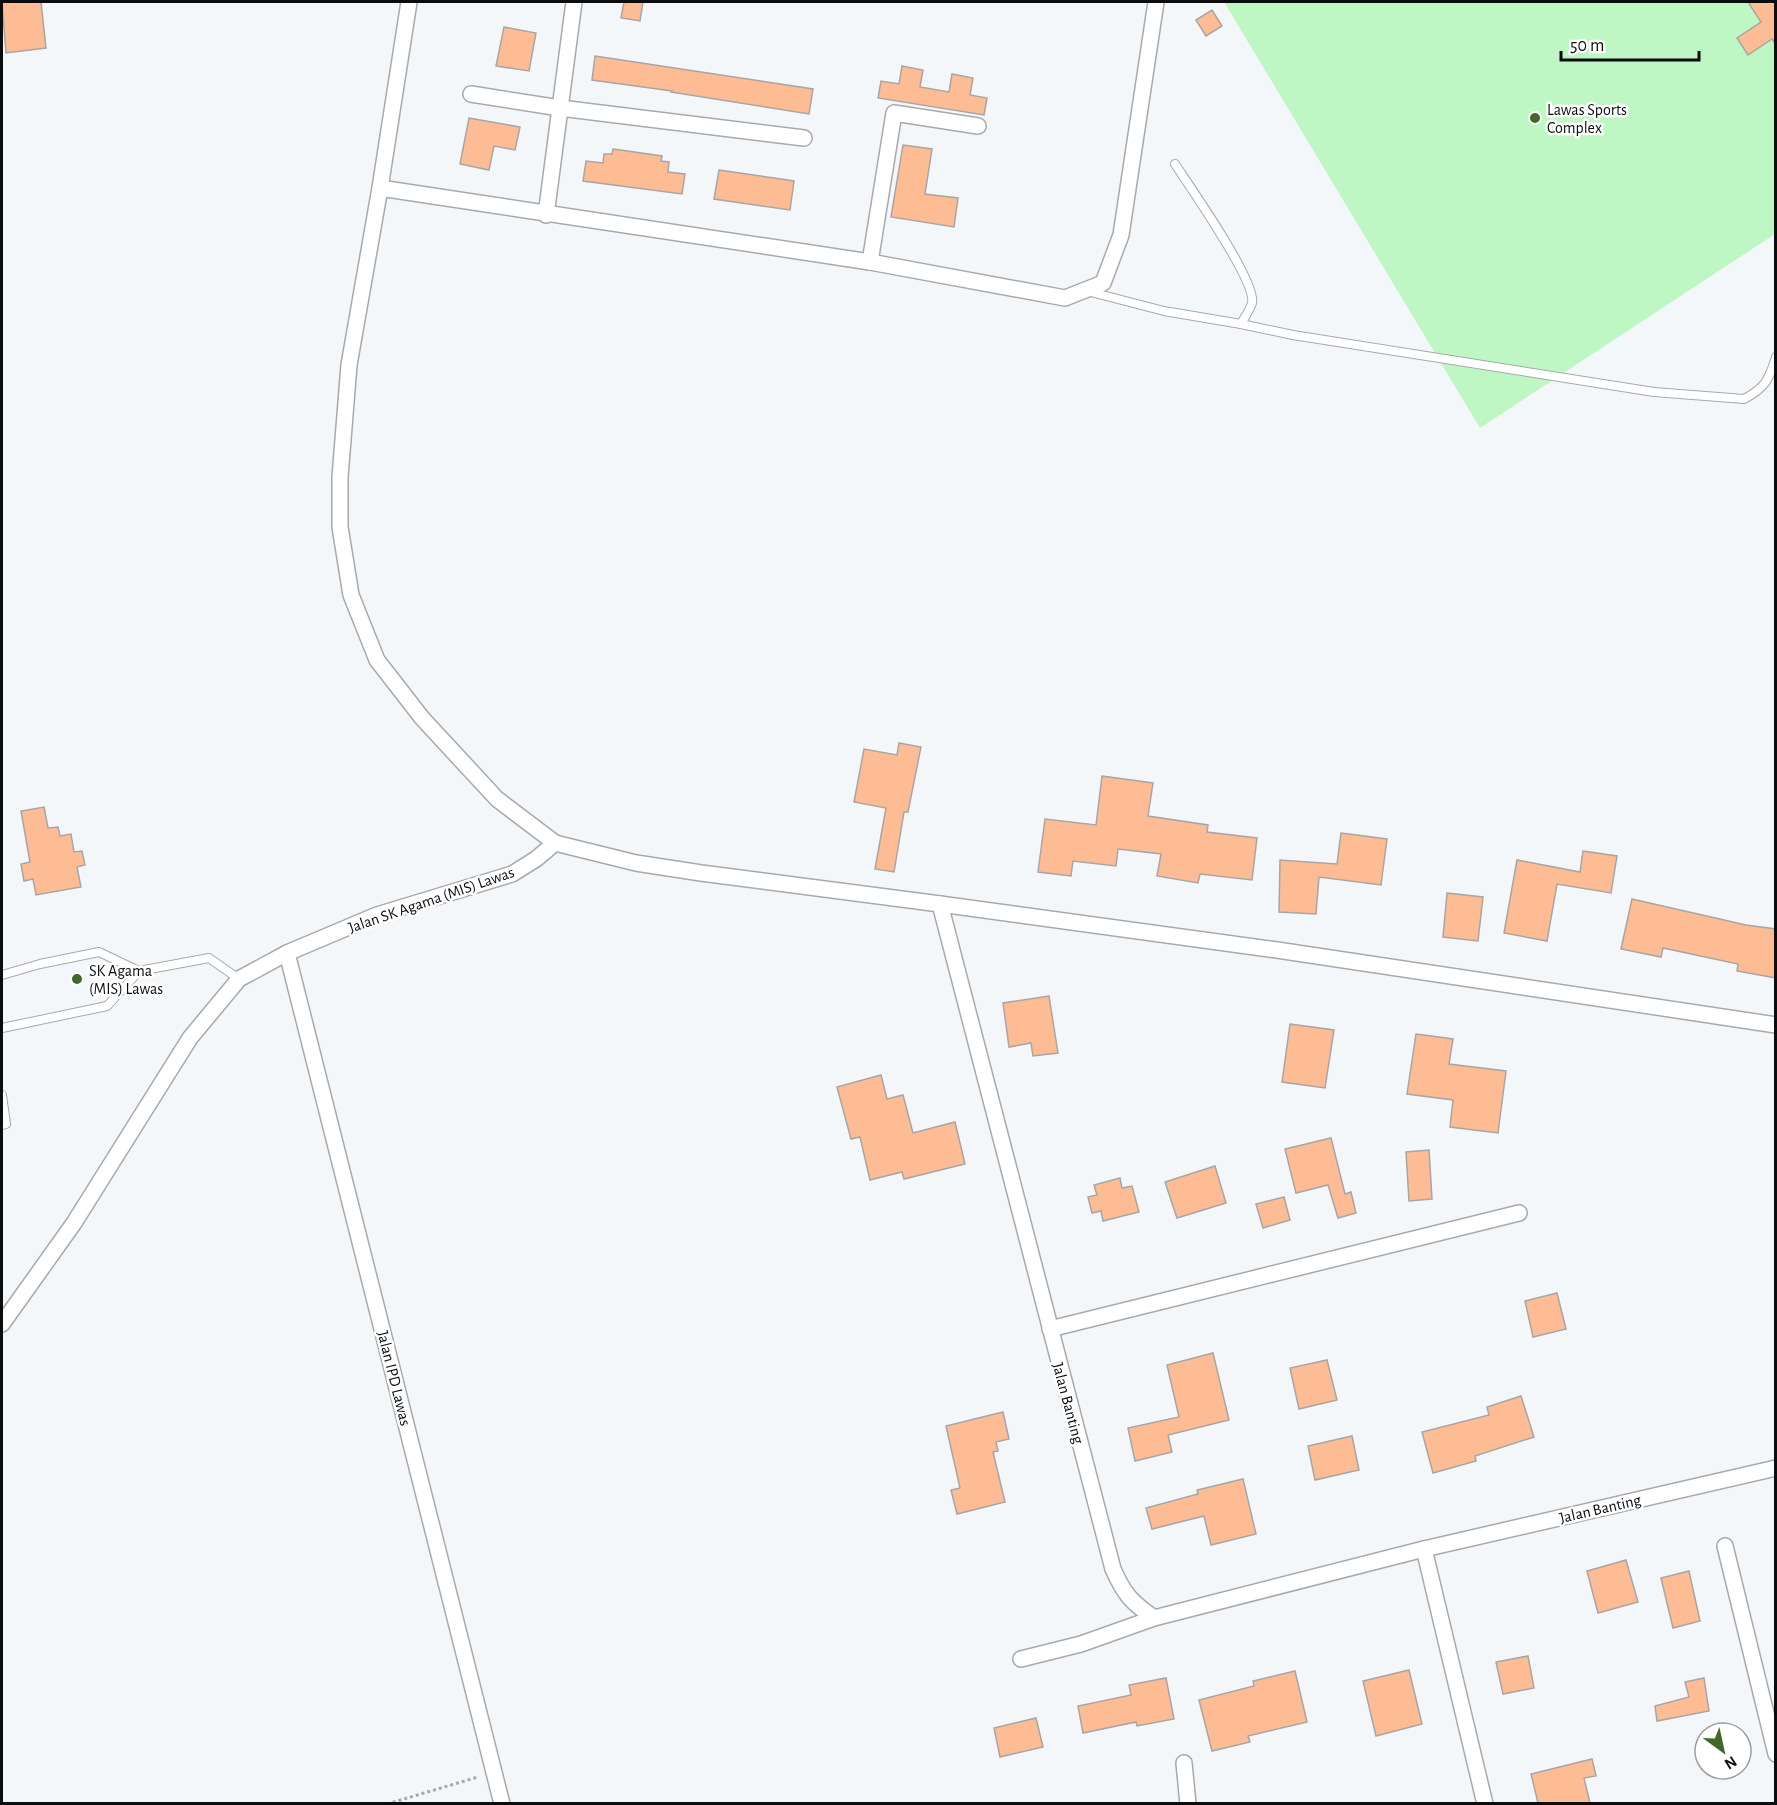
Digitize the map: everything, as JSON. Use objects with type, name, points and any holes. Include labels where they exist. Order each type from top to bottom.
[{"type":"street","points":[[409,2],[349,365],[340,477],[340,527],[351,595],[377,660],[422,718],[497,800],[555,843],[636,863],[1288,952],[1776,1025]]},
{"type":"street","points":[[546,214],[574,2]]},
{"type":"street","points":[[380,188],[870,262],[1065,298],[1102,283],[1120,235],[1156,2]]},
{"type":"street","points":[[471,94],[560,108],[804,138]]},
{"type":"street","points":[[870,262],[894,112],[978,126]]},
{"type":"street","name":"Jalan SK Agama (MIS) Lawas","points":[[239,979],[287,952],[377,915],[512,874],[536,859],[555,843]]},
{"type":"street","name":"Jalan Banting","points":[[940,904],[1113,1569],[1126,1596],[1154,1618],[1424,1549],[1776,1468]]},
{"type":"street","name":"Jalan IPD Lawas","points":[[287,952],[502,1803]]},
{"type":"street","points":[[2,1324],[74,1222],[190,1038],[239,979]]},
{"type":"street","points":[[1050,1329],[1519,1213]]},
{"type":"street","points":[[1725,1546],[1776,1754]]},
{"type":"street","points":[[1424,1549],[1485,1803]]},
{"type":"street","points":[[1021,1659],[1082,1644],[1154,1618]]},
{"type":"street","points":[[1184,1763],[1188,1803]]},
{"type":"lane","points":[[1175,164],[1236,259],[1251,291],[1252,303],[1240,324]]},
{"type":"lane","points":[[1085,290],[1164,311],[1293,335],[1643,391],[1744,399],[1756,393],[1766,384],[1776,357]]},
{"type":"lane","points":[[2,975],[40,964],[99,952],[139,971],[209,958],[239,979]]},
{"type":"lane","points":[[2,1028],[107,1006],[139,971]]},
{"type":"lane","points":[[2,1095],[6,1124],[2,1125]]},
{"type":"path","points":[[387,1803],[494,1772]]},
{"type":"green space","name":"Lawas Sports Complex","points":[[1224,2],[1775,2],[1775,234],[1480,428]]},
{"type":"building","points":[[2,2],[41,2],[46,48],[6,53]]},
{"type":"building","points":[[624,2],[643,2],[640,21],[621,18]]},
{"type":"building","points":[[1748,2],[1776,2],[1776,45],[1772,39],[1748,55],[1737,38],[1761,22]]},
{"type":"building","points":[[1212,10],[1222,26],[1206,36],[1196,20]]},
{"type":"building","points":[[504,27],[536,33],[529,71],[496,66]]},
{"type":"building","points":[[595,56],[813,89],[809,114],[592,80]]},
{"type":"building","points":[[902,66],[923,70],[920,87],[949,92],[952,74],[973,78],[970,95],[987,98],[984,115],[878,98],[881,81],[899,84]]},
{"type":"building","points":[[469,118],[520,127],[515,150],[494,146],[489,170],[460,164]]},
{"type":"building","points":[[903,145],[932,149],[925,194],[958,198],[954,227],[891,217]]},
{"type":"building","points":[[613,149],[662,156],[661,161],[669,162],[668,172],[685,174],[682,194],[583,181],[586,161],[603,163],[604,154],[612,154]]},
{"type":"building","points":[[719,170],[794,181],[790,210],[714,199]]},
{"type":"building","points":[[899,743],[921,747],[908,812],[904,812],[894,872],[875,869],[886,808],[854,802],[864,749],[897,755]]},
{"type":"building","points":[[1102,776],[1153,783],[1148,816],[1208,825],[1207,832],[1257,838],[1252,880],[1200,874],[1198,883],[1157,876],[1161,854],[1118,849],[1116,866],[1073,861],[1071,876],[1038,872],[1045,819],[1096,825]]},
{"type":"building","points":[[44,807],[48,828],[58,827],[60,836],[71,834],[74,852],[82,851],[85,865],[77,867],[81,887],[36,895],[33,879],[24,881],[21,864],[30,862],[21,811]]},
{"type":"building","points":[[1341,833],[1387,839],[1381,885],[1319,877],[1316,914],[1279,912],[1280,860],[1337,864]]},
{"type":"building","points":[[1583,851],[1617,856],[1611,893],[1557,884],[1547,941],[1504,933],[1517,860],[1580,872]]},
{"type":"building","points":[[1447,893],[1483,897],[1478,941],[1443,937]]},
{"type":"building","points":[[1632,899],[1746,925],[1776,929],[1776,978],[1737,971],[1738,964],[1663,948],[1661,957],[1621,949]]},
{"type":"building","points":[[1049,996],[1058,1053],[1033,1056],[1031,1043],[1009,1047],[1003,1003]]},
{"type":"building","points":[[1290,1024],[1334,1030],[1325,1088],[1282,1082]]},
{"type":"building","points":[[1416,1034],[1453,1039],[1449,1064],[1506,1071],[1498,1133],[1450,1127],[1453,1100],[1407,1094]]},
{"type":"building","points":[[881,1075],[887,1099],[903,1095],[913,1133],[955,1122],[965,1164],[904,1179],[902,1172],[870,1180],[860,1137],[851,1139],[837,1087]]},
{"type":"building","points":[[1331,1138],[1345,1194],[1351,1192],[1356,1213],[1338,1218],[1328,1185],[1296,1193],[1285,1149]]},
{"type":"building","points":[[1429,1150],[1432,1199],[1409,1201],[1406,1152]]},
{"type":"building","points":[[1215,1166],[1226,1203],[1177,1218],[1165,1182]]},
{"type":"building","points":[[1120,1178],[1122,1188],[1132,1186],[1139,1212],[1103,1221],[1101,1211],[1092,1213],[1088,1197],[1097,1195],[1094,1185]]},
{"type":"building","points":[[1284,1197],[1290,1220],[1263,1228],[1256,1204]]},
{"type":"building","points":[[1557,1293],[1566,1329],[1533,1337],[1525,1301]]},
{"type":"building","points":[[1213,1353],[1229,1420],[1168,1435],[1172,1452],[1135,1461],[1128,1428],[1179,1417],[1167,1365]]},
{"type":"building","points":[[1327,1360],[1337,1400],[1299,1409],[1290,1368]]},
{"type":"building","points":[[1521,1396],[1534,1437],[1475,1456],[1476,1461],[1433,1473],[1422,1432],[1489,1415],[1487,1407]]},
{"type":"building","points":[[1003,1412],[1009,1439],[996,1442],[998,1451],[993,1452],[1005,1502],[957,1514],[951,1490],[960,1488],[946,1426]]},
{"type":"building","points":[[1352,1436],[1359,1470],[1315,1480],[1308,1446]]},
{"type":"building","points":[[1243,1479],[1256,1534],[1211,1545],[1204,1516],[1152,1529],[1146,1508],[1198,1494],[1197,1490]]},
{"type":"building","points":[[1626,1560],[1638,1602],[1598,1613],[1587,1571]]},
{"type":"building","points":[[1689,1571],[1700,1621],[1673,1628],[1661,1578]]},
{"type":"building","points":[[1528,1656],[1534,1688],[1503,1694],[1496,1662]]},
{"type":"building","points":[[1409,1670],[1422,1724],[1376,1736],[1363,1681]]},
{"type":"building","points":[[1295,1671],[1307,1722],[1248,1736],[1250,1742],[1212,1751],[1199,1700],[1254,1686],[1253,1681]]},
{"type":"building","points":[[1166,1678],[1174,1719],[1137,1726],[1136,1722],[1083,1733],[1078,1706],[1131,1695],[1129,1685]]},
{"type":"building","points":[[1704,1678],[1709,1711],[1657,1721],[1655,1706],[1689,1697],[1685,1682]]},
{"type":"building","points":[[1036,1718],[1043,1747],[1000,1757],[994,1728]]},
{"type":"building","points":[[1592,1759],[1596,1776],[1584,1778],[1590,1803],[1538,1803],[1531,1774]]},
{"type":"place","name":"Lawas Sports Complex","points":[[1535,118]]},
{"type":"place","name":"SK Agama (MIS) Lawas","points":[[77,979]]}]
